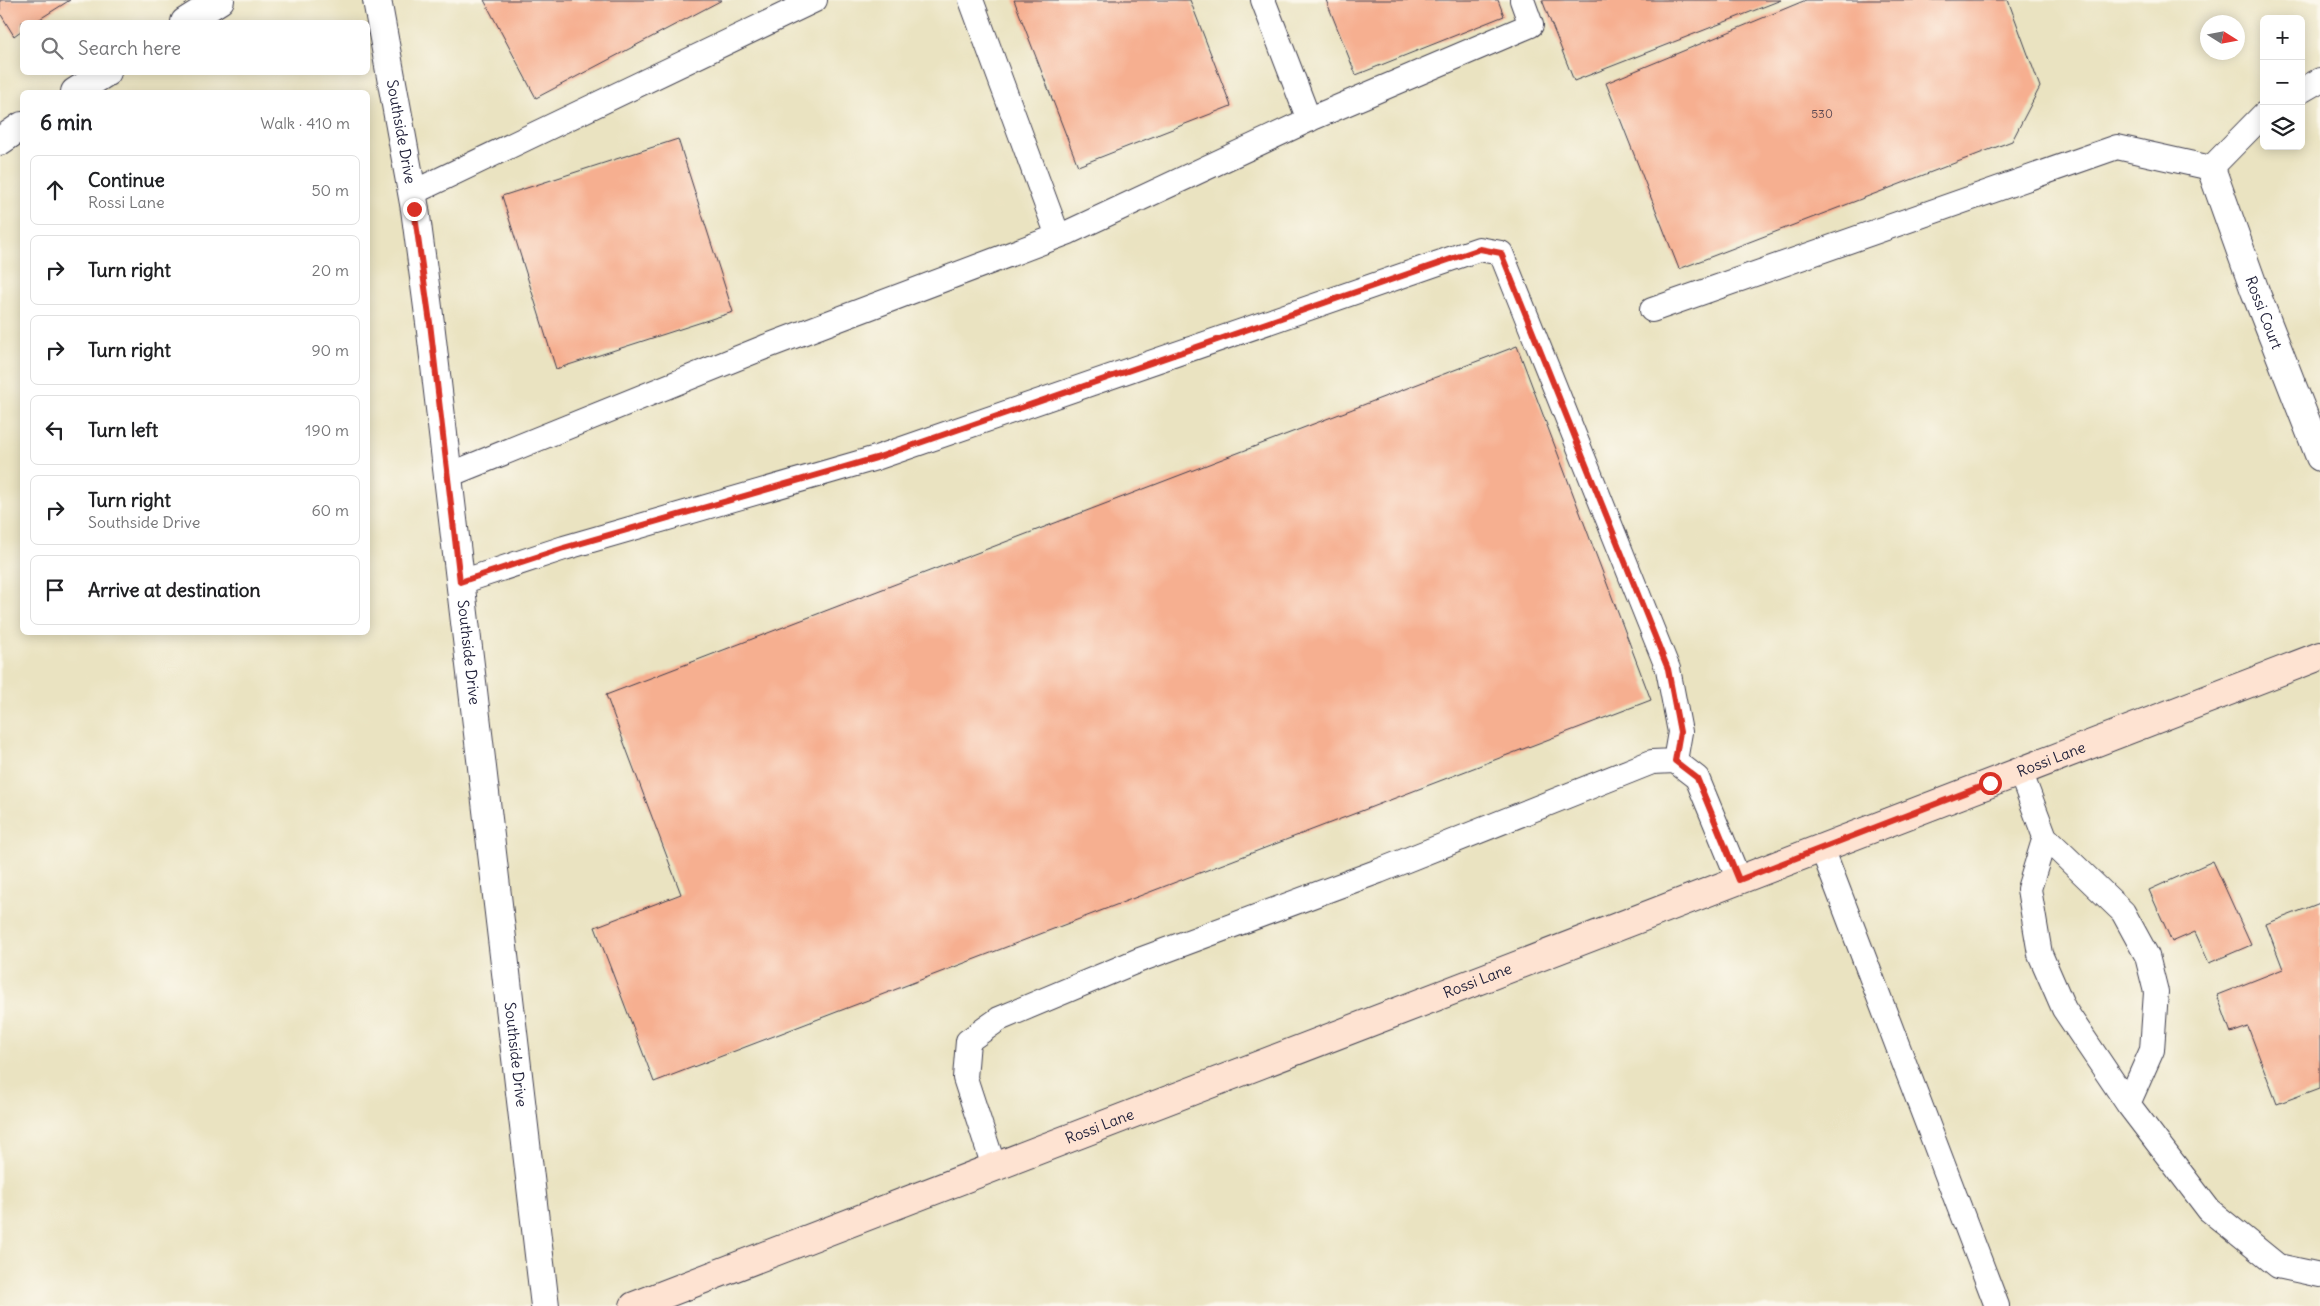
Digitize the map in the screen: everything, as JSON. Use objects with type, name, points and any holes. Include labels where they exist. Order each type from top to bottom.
[{"type":"street","points":[[188,20],[220,0]]},
{"type":"street","name":"Southside Drive","points":[[377,0],[412,193],[430,323],[545,1306]]},
{"type":"street","points":[[79,90],[102,75]]},
{"type":"street","points":[[0,141],[20,127]]},
{"type":"street","name":"Rossi Court","points":[[2211,168],[2255,291],[2320,457]]},
{"type":"street","name":"Rossi Lane","points":[[634,1306],[2320,656]]},
{"type":"lane","points":[[412,193],[815,0]]},
{"type":"lane","points":[[971,0],[1058,236]]},
{"type":"lane","points":[[1262,0],[1309,120]]},
{"type":"lane","points":[[448,476],[765,347],[1058,236],[1309,120],[1532,25],[1522,0]]},
{"type":"lane","points":[[2305,89],[2320,80]]},
{"type":"lane","points":[[1652,310],[2117,147],[2211,168],[2260,118]]},
{"type":"lane","points":[[460,582],[564,548],[876,458],[1480,249],[1501,253],[1668,669],[1680,732],[1675,761]]},
{"type":"lane","points":[[994,1167],[965,1078],[968,1041],[999,1019],[1136,961],[1379,871],[1652,762],[1675,761],[1697,778],[1739,880]]},
{"type":"lane","points":[[2020,772],[2045,837],[2123,912],[2148,956],[2156,992],[2152,1050],[2128,1104]]},
{"type":"lane","points":[[2045,837],[2029,890],[2040,954],[2064,1009],[2128,1104],[2209,1210],[2278,1266],[2320,1275]]},
{"type":"lane","points":[[1822,848],[1997,1306]]},
{"type":"building","points":[[0,0],[70,0],[38,20],[20,20],[20,32],[14,36],[0,13]]},
{"type":"building","points":[[484,0],[722,0],[536,98]]},
{"type":"building","points":[[1014,0],[1190,0],[1231,106],[1078,166]]},
{"type":"building","points":[[1326,0],[1498,0],[1504,16],[1356,75]]},
{"type":"building","points":[[1542,0],[1781,0],[1574,81]]},
{"type":"building","points":[[1806,0],[2008,0],[2040,87],[2012,141],[1679,269],[1606,83]]},
{"type":"building","points":[[678,139],[733,312],[556,369],[502,196]]},
{"type":"building","points":[[1517,346],[1651,700],[654,1082],[595,927],[681,894],[606,695]]},
{"type":"building","points":[[2213,861],[2251,945],[2209,963],[2195,932],[2172,942],[2149,890]]},
{"type":"building","points":[[2320,903],[2320,1088],[2277,1104],[2248,1027],[2231,1033],[2217,995],[2283,969],[2266,924]]},
{"type":"route","points":[[414,209],[430,323],[460,582],[564,548],[876,458],[1480,249],[1501,253],[1668,669],[1680,732],[1675,761],[1697,778],[1739,880],[1990,783]]}]
